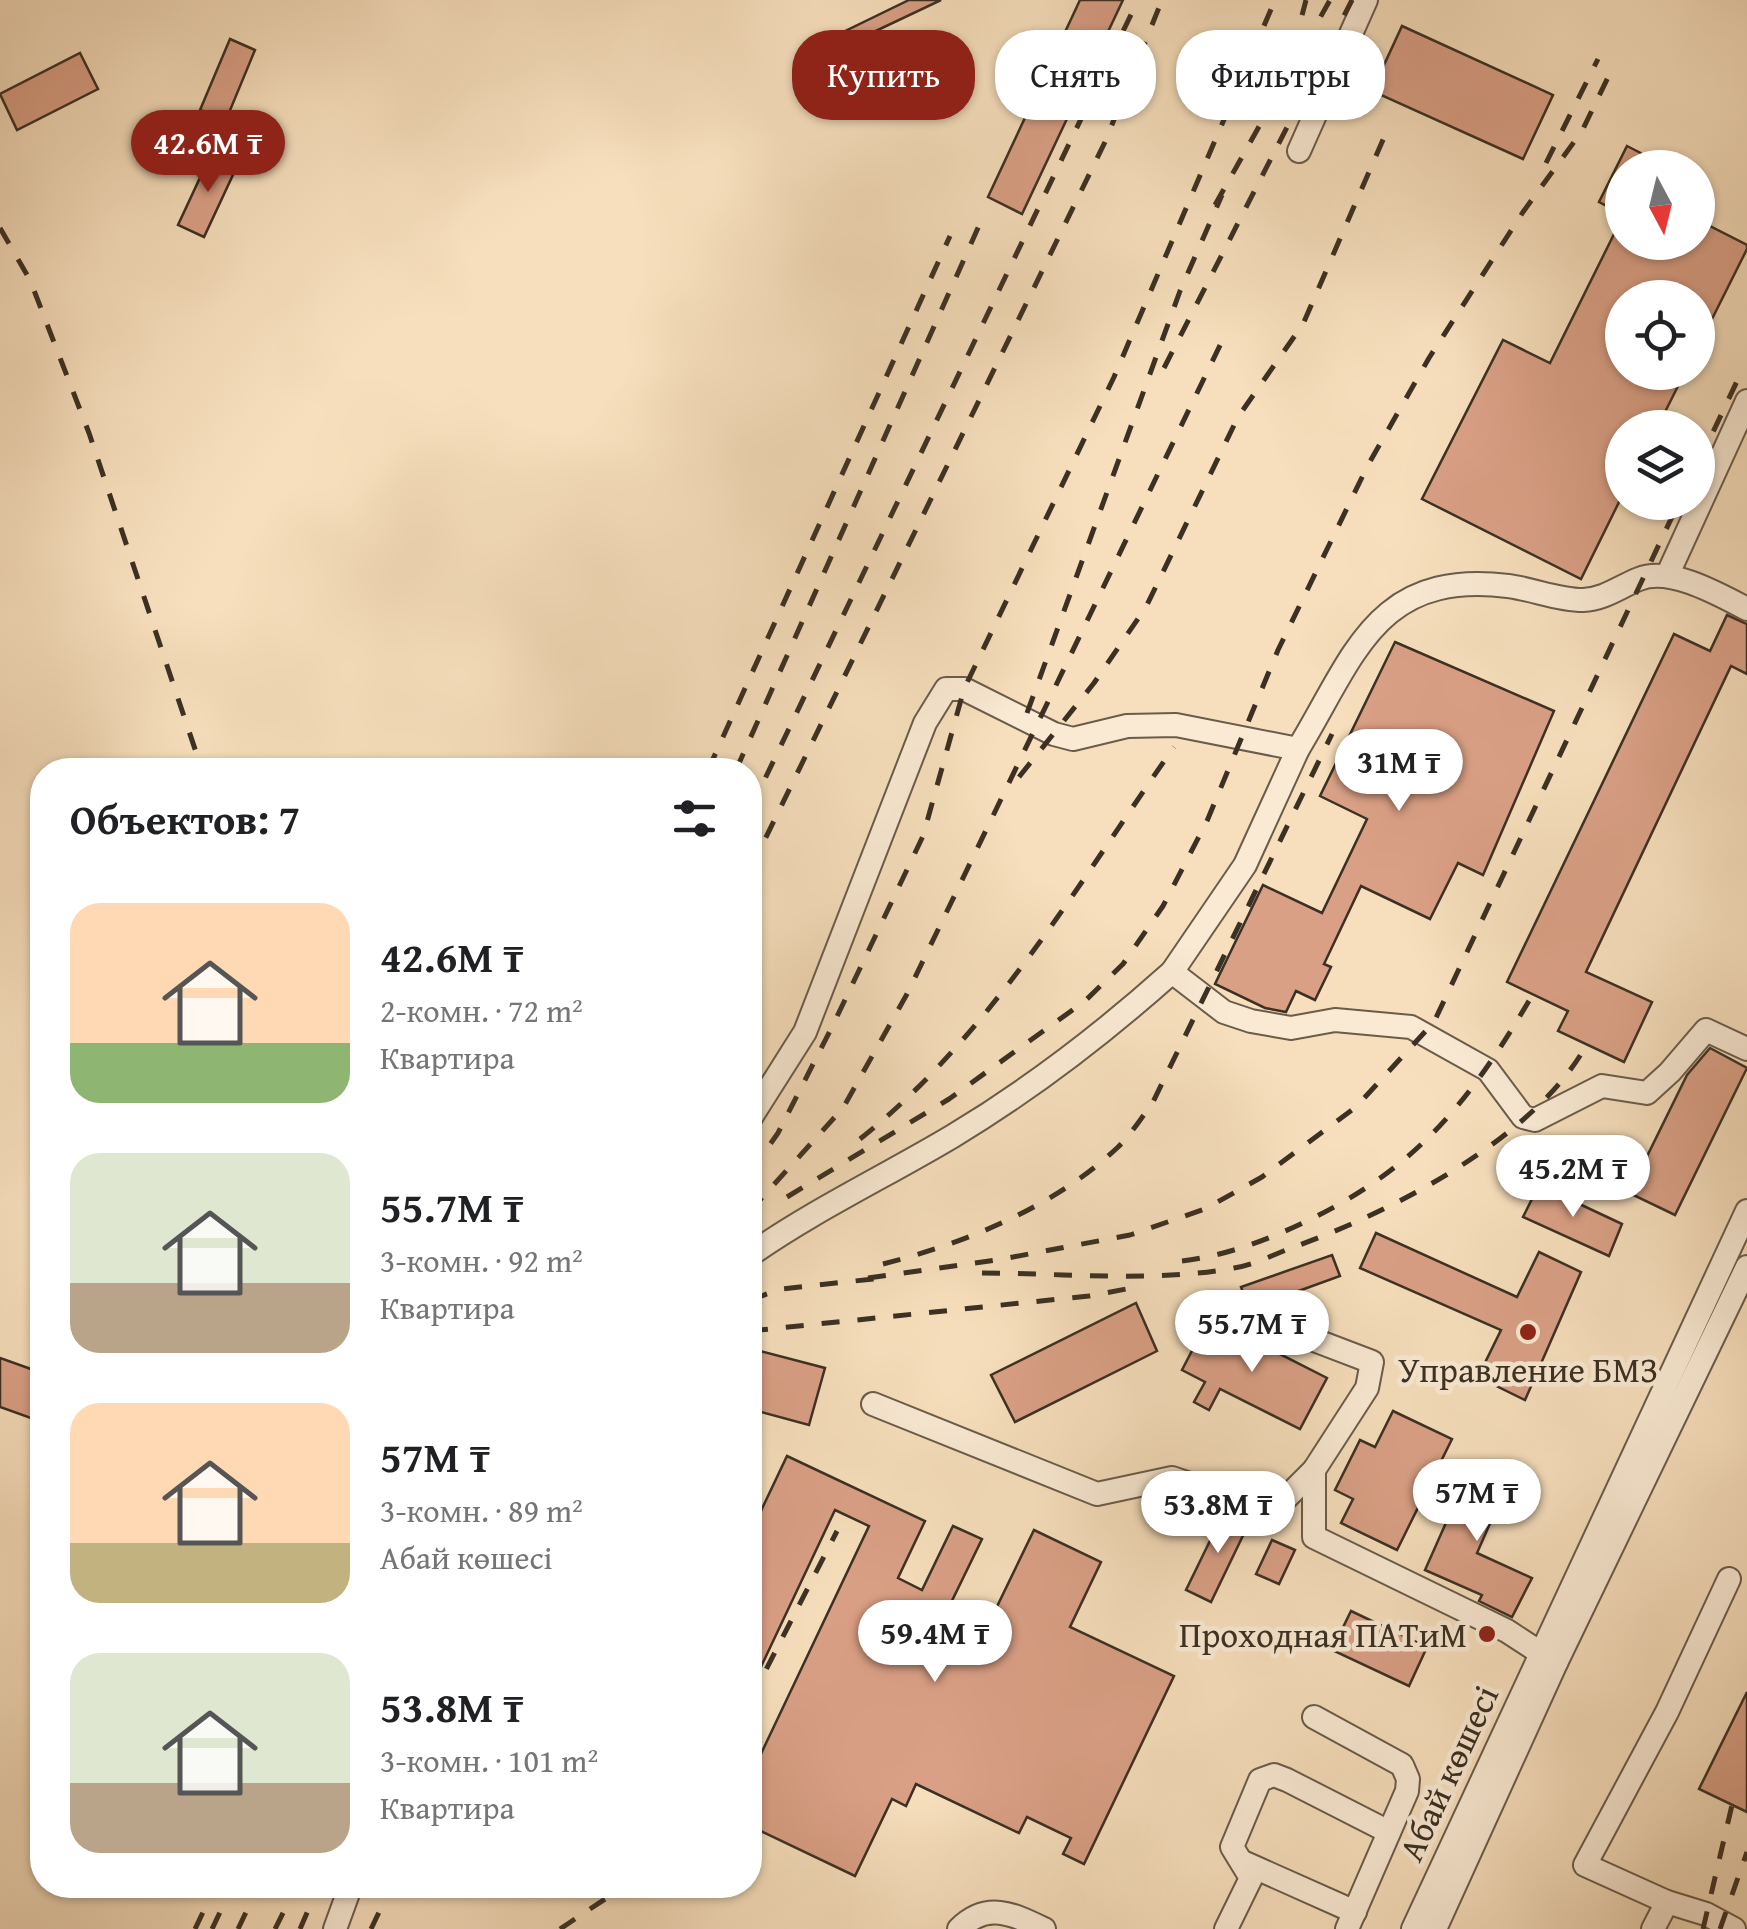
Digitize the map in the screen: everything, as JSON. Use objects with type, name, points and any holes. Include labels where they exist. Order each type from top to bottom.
[{"type":"street","points":[[1299,152],[1366,0]]},
{"type":"street","points":[[1667,576],[1747,400]]},
{"type":"street","points":[[762,1248],[956,1134],[1028,1086],[1133,1007],[1172,972],[1245,865],[1298,749],[1366,632],[1398,604],[1440,585],[1507,586],[1569,600],[1600,599],[1644,576],[1667,576],[1747,609]]},
{"type":"street","points":[[762,1100],[805,1032],[925,722],[946,689],[964,690],[1073,740],[1127,726],[1176,726],[1298,749]]},
{"type":"street","points":[[1172,972],[1224,1012],[1251,1021],[1291,1028],[1336,1020],[1412,1027],[1488,1070],[1524,1117],[1535,1120],[1602,1086],[1647,1093],[1706,1030],[1747,1049]]},
{"type":"street","name":"Абай көшесі","points":[[1435,1929],[1549,1659],[1747,1211]]},
{"type":"street","name":"Абай көшесі","points":[[1413,1929],[1747,1267]]},
{"type":"street","points":[[873,1404],[1098,1494],[1172,1478],[1272,1512],[1314,1470],[1366,1388],[1372,1362],[1267,1322]]},
{"type":"street","points":[[1314,1470],[1314,1537],[1507,1631],[1549,1659]]},
{"type":"street","points":[[1730,1579],[1667,1712],[1585,1865],[1734,1929]]},
{"type":"street","points":[[1314,1717],[1402,1765],[1406,1771],[1407,1791],[1351,1920],[1236,1856],[1234,1837],[1260,1780],[1267,1776],[1287,1780],[1389,1832]]},
{"type":"street","points":[[1226,1929],[1251,1878],[1244,1863]]},
{"type":"street","points":[[335,1929],[346,1898]]},
{"type":"street","points":[[1653,1929],[1667,1902]]},
{"type":"street","points":[[959,1929],[976,1915],[993,1910],[1008,1912],[1044,1929]]},
{"type":"building","points":[[909,0],[941,0],[878,30],[847,30]]},
{"type":"building","points":[[1080,0],[1123,0],[1109,30],[1066,30]]},
{"type":"building","points":[[1402,26],[1553,95],[1523,159],[1385,97],[1385,63]]},
{"type":"building","points":[[230,39],[255,50],[226,120],[200,110]]},
{"type":"building","points":[[80,53],[98,89],[17,130],[0,94]]},
{"type":"building","points":[[1024,120],[1066,120],[1022,214],[988,197]]},
{"type":"building","points":[[212,152],[238,164],[204,237],[178,225]]},
{"type":"building","points":[[1715,229],[1747,245],[1715,313],[1715,280],[1605,280],[1605,390],[1676,390],[1666,410],[1605,410],[1605,520],[1610,520],[1581,579],[1422,499],[1503,340],[1550,363],[1605,252],[1605,260],[1715,260]]},
{"type":"building","points":[[1727,615],[1747,624],[1747,674],[1731,666],[1586,972],[1652,1002],[1624,1062],[1558,1031],[1568,1011],[1507,982],[1674,634],[1710,651]]},
{"type":"building","points":[[1395,642],[1554,711],[1483,875],[1458,863],[1430,919],[1361,886],[1324,964],[1331,967],[1315,1000],[1296,991],[1286,1012],[1265,1008],[1215,984],[1263,885],[1322,913],[1367,819],[1320,796]]},
{"type":"building","points":[[1710,1048],[1747,1068],[1675,1215],[1629,1193],[1687,1075]]},
{"type":"building","points":[[1539,1185],[1622,1224],[1609,1256],[1523,1217]]},
{"type":"building","points":[[1376,1233],[1517,1297],[1539,1252],[1581,1272],[1525,1400],[1478,1377],[1501,1330],[1360,1268]]},
{"type":"building","points":[[1332,1255],[1340,1276],[1249,1309],[1241,1287]]},
{"type":"building","points":[[1136,1303],[1157,1351],[1015,1422],[991,1375]]},
{"type":"building","points":[[1209,1318],[1327,1378],[1300,1429],[1220,1389],[1209,1410],[1194,1402],[1205,1382],[1182,1370]]},
{"type":"building","points":[[762,1352],[825,1368],[809,1425],[762,1412]]},
{"type":"building","points":[[0,1358],[30,1369],[30,1418],[0,1407]]},
{"type":"building","points":[[1393,1411],[1452,1439],[1397,1550],[1341,1523],[1353,1499],[1335,1490],[1360,1440],[1375,1447]]},
{"type":"building","points":[[787,1456],[925,1521],[898,1578],[922,1590],[953,1526],[982,1539],[949,1607],[988,1625],[1034,1530],[1101,1562],[1070,1627],[1174,1676],[1084,1864],[1063,1854],[1071,1838],[1027,1817],[1019,1833],[916,1784],[906,1806],[892,1799],[855,1876],[762,1832],[762,1752],[869,1526],[835,1510],[762,1665],[762,1509]]},
{"type":"building","points":[[1473,1462],[1510,1478],[1477,1553],[1532,1578],[1512,1617],[1479,1601],[1482,1595],[1425,1570]]},
{"type":"building","points":[[1224,1512],[1250,1521],[1211,1602],[1186,1590]]},
{"type":"building","points":[[1272,1540],[1295,1550],[1279,1584],[1256,1574]]},
{"type":"building","points":[[1351,1611],[1427,1647],[1409,1686],[1332,1650]]},
{"type":"building","points":[[1747,1692],[1747,1812],[1699,1789]]},
{"type":"railway","points":[[762,785],[1138,0]]},
{"type":"railway","points":[[762,845],[1105,142],[1162,0]]},
{"type":"railway","points":[[762,1156],[778,1133],[832,1027],[923,836],[964,689],[1114,377],[1275,0]]},
{"type":"railway","points":[[1298,30],[1306,0]]},
{"type":"railway","points":[[1215,205],[1330,0]]},
{"type":"railway","points":[[1164,368],[1352,0]]},
{"type":"railway","points":[[1546,163],[1598,59]]},
{"type":"railway","points":[[787,1197],[949,1099],[1085,1001],[1123,964],[1163,906],[1207,821],[1278,650],[1368,465],[1429,358],[1523,212],[1582,131],[1613,67]]},
{"type":"railway","points":[[1019,777],[1094,683],[1146,607],[1238,417],[1303,324],[1389,126]]},
{"type":"railway","points":[[1027,713],[1180,291],[1222,195]]},
{"type":"railway","points":[[741,758],[982,219]]},
{"type":"railway","points":[[0,228],[30,280],[89,433],[198,758]]},
{"type":"railway","points":[[713,758],[950,236]]},
{"type":"railway","points":[[762,1198],[843,1108],[907,994],[1224,337]]},
{"type":"railway","points":[[1715,428],[1738,379]]},
{"type":"railway","points":[[868,1278],[997,1260],[1130,1235],[1205,1209],[1262,1177],[1356,1107],[1434,1022],[1671,520]]},
{"type":"railway","points":[[883,1264],[977,1234],[1037,1205],[1092,1169],[1126,1138],[1151,1106],[1332,734]]},
{"type":"railway","points":[[860,1139],[907,1098],[992,1005],[1174,747]]},
{"type":"railway","points":[[1182,1261],[1230,1251],[1276,1235],[1345,1201],[1380,1178],[1410,1154],[1463,1098],[1533,994]]},
{"type":"railway","points":[[982,1273],[1171,1275],[1234,1268],[1263,1260],[1372,1215],[1457,1168],[1533,1111],[1563,1079],[1587,1044]]},
{"type":"railway","points":[[762,1296],[781,1289],[882,1278]]},
{"type":"railway","points":[[762,1330],[1089,1296],[1142,1286]]},
{"type":"railway","points":[[762,1678],[837,1531]]},
{"type":"railway","points":[[1703,1929],[1732,1805]]},
{"type":"railway","points":[[1720,1929],[1747,1852]]},
{"type":"railway","points":[[195,1929],[210,1898]]},
{"type":"railway","points":[[212,1929],[227,1898]]},
{"type":"railway","points":[[238,1929],[253,1898]]},
{"type":"railway","points":[[275,1929],[290,1898]]},
{"type":"railway","points":[[300,1929],[313,1898]]},
{"type":"railway","points":[[371,1929],[386,1898]]},
{"type":"railway","points":[[560,1929],[606,1898]]},
{"type":"place","name":"Управление БМЗ","points":[[1528,1332]]},
{"type":"place","name":"Проходная ПАТиМ","points":[[1487,1634]]}]
